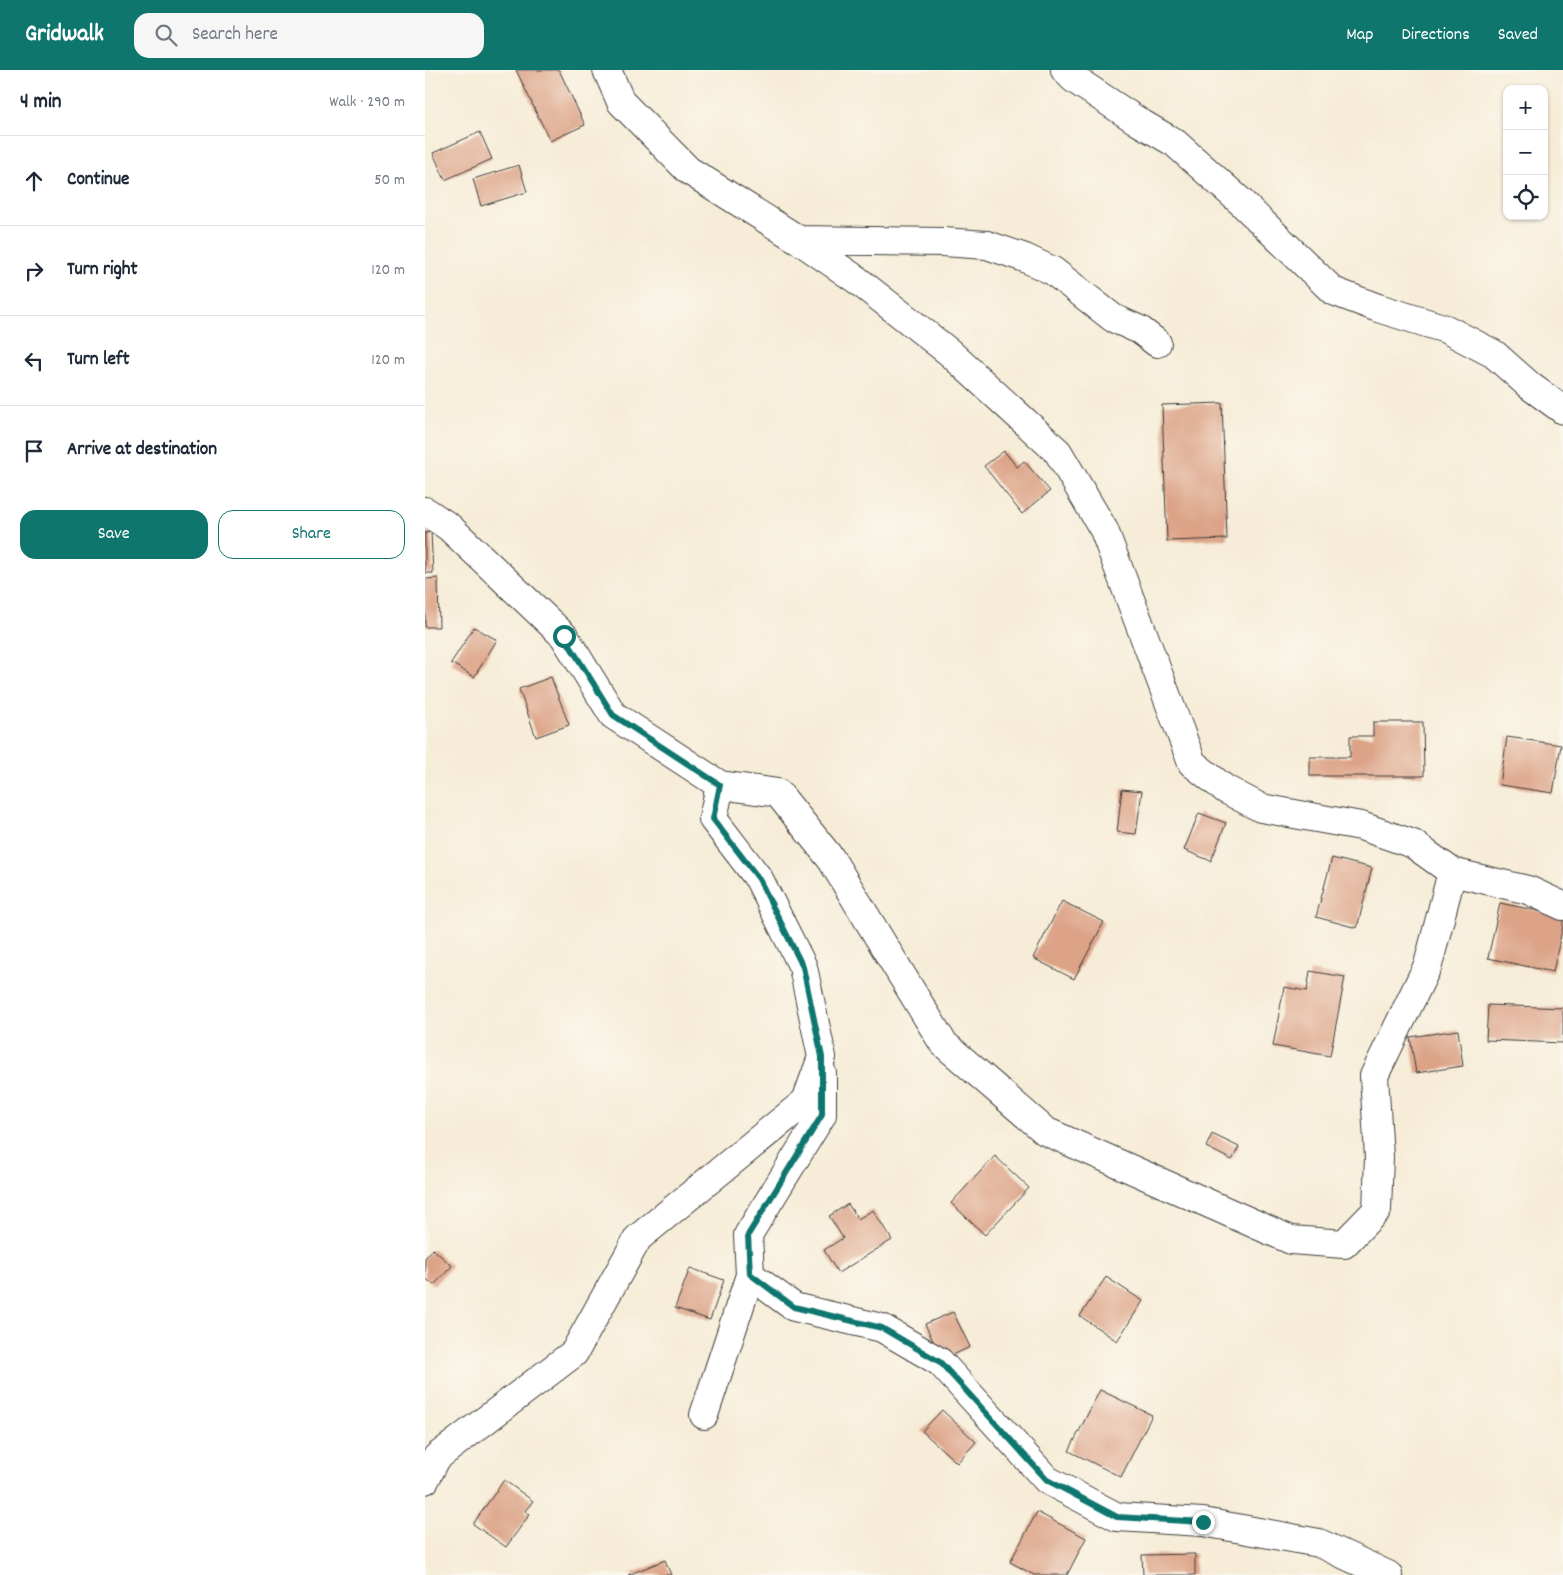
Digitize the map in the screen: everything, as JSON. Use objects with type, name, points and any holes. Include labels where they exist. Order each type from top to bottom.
[{"type":"street","points":[[607,70],[621,102],[687,170],[799,240],[857,280],[949,352],[1059,452],[1104,530],[1191,763],[1225,789],[1261,808],[1361,826],[1413,844],[1452,872],[1527,890],[1563,906]]},
{"type":"street","points":[[1065,70],[1074,79],[1139,122],[1175,143],[1240,201],[1333,291],[1378,308],[1445,329],[1494,354],[1530,386],[1563,410]]},
{"type":"street","points":[[799,240],[943,242],[987,245],[1025,258],[1053,271],[1113,318],[1140,330],[1157,343]]},
{"type":"street","points":[[425,511],[449,528],[564,636],[613,715],[720,785],[778,794],[831,859],[943,1043],[1045,1131],[1291,1240],[1344,1244],[1377,1210],[1379,1157],[1375,1076],[1428,965],[1452,872]]},
{"type":"street","points":[[704,1415],[750,1274],[748,1235],[822,1115],[822,1057],[803,967],[759,879],[713,819],[720,785]]},
{"type":"street","points":[[425,1480],[437,1457],[574,1353],[639,1238],[806,1101],[822,1057]]},
{"type":"street","points":[[750,1274],[794,1307],[882,1328],[940,1362],[1047,1480],[1117,1517],[1203,1522],[1319,1543],[1388,1575]]},
{"type":"building","points":[[516,70],[559,70],[585,125],[550,141]]},
{"type":"building","points":[[480,132],[492,159],[445,180],[433,153]]},
{"type":"building","points":[[519,165],[527,192],[481,206],[473,179]]},
{"type":"building","points":[[1222,403],[1227,539],[1167,541],[1162,405]]},
{"type":"building","points":[[1004,451],[1017,467],[1024,461],[1050,491],[1022,514],[984,466]]},
{"type":"building","points":[[431,532],[433,573],[425,573],[425,533]]},
{"type":"building","points":[[438,578],[439,627],[425,627],[425,579]]},
{"type":"building","points":[[474,627],[497,640],[474,677],[451,663]]},
{"type":"building","points":[[551,677],[569,725],[536,737],[519,689]]},
{"type":"building","points":[[1373,722],[1423,722],[1424,776],[1310,776],[1310,757],[1350,757],[1350,736],[1373,736]]},
{"type":"building","points":[[1507,737],[1561,745],[1553,793],[1500,785]]},
{"type":"building","points":[[1122,789],[1142,791],[1136,834],[1117,832]]},
{"type":"building","points":[[1199,813],[1226,823],[1211,861],[1184,850]]},
{"type":"building","points":[[1332,858],[1372,868],[1357,928],[1316,917]]},
{"type":"building","points":[[1062,901],[1104,922],[1074,979],[1033,958]]},
{"type":"building","points":[[1500,903],[1563,916],[1563,925],[1553,972],[1488,958]]},
{"type":"building","points":[[1310,971],[1345,977],[1330,1056],[1273,1046],[1284,987],[1307,991]]},
{"type":"building","points":[[1488,1005],[1563,1008],[1563,1043],[1486,1040]]},
{"type":"building","points":[[1458,1030],[1463,1066],[1416,1073],[1410,1037]]},
{"type":"building","points":[[1212,1134],[1239,1147],[1232,1160],[1206,1147]]},
{"type":"building","points":[[995,1156],[1029,1188],[985,1235],[951,1203]]},
{"type":"building","points":[[848,1204],[858,1219],[873,1210],[892,1240],[838,1273],[824,1250],[843,1238],[829,1216]]},
{"type":"building","points":[[433,1249],[452,1266],[434,1285],[425,1278],[425,1258]]},
{"type":"building","points":[[690,1268],[724,1280],[710,1320],[675,1308]]},
{"type":"building","points":[[1106,1277],[1143,1301],[1117,1341],[1080,1316]]},
{"type":"building","points":[[953,1312],[970,1347],[942,1360],[925,1324]]},
{"type":"building","points":[[1100,1390],[1152,1415],[1121,1477],[1069,1451]]},
{"type":"building","points":[[942,1410],[976,1442],[957,1463],[922,1431]]},
{"type":"building","points":[[504,1480],[533,1501],[525,1511],[530,1514],[506,1547],[473,1524]]},
{"type":"building","points":[[1037,1512],[1086,1538],[1067,1575],[1034,1575],[1010,1562]]},
{"type":"building","points":[[1195,1554],[1195,1575],[1143,1575],[1142,1555]]},
{"type":"building","points":[[665,1560],[671,1575],[628,1575]]},
{"type":"route","points":[[564,636],[613,715],[720,785],[713,819],[759,879],[803,967],[822,1057],[822,1115],[748,1235],[750,1274],[794,1307],[882,1328],[940,1362],[1047,1480],[1117,1517],[1203,1522]]}]
